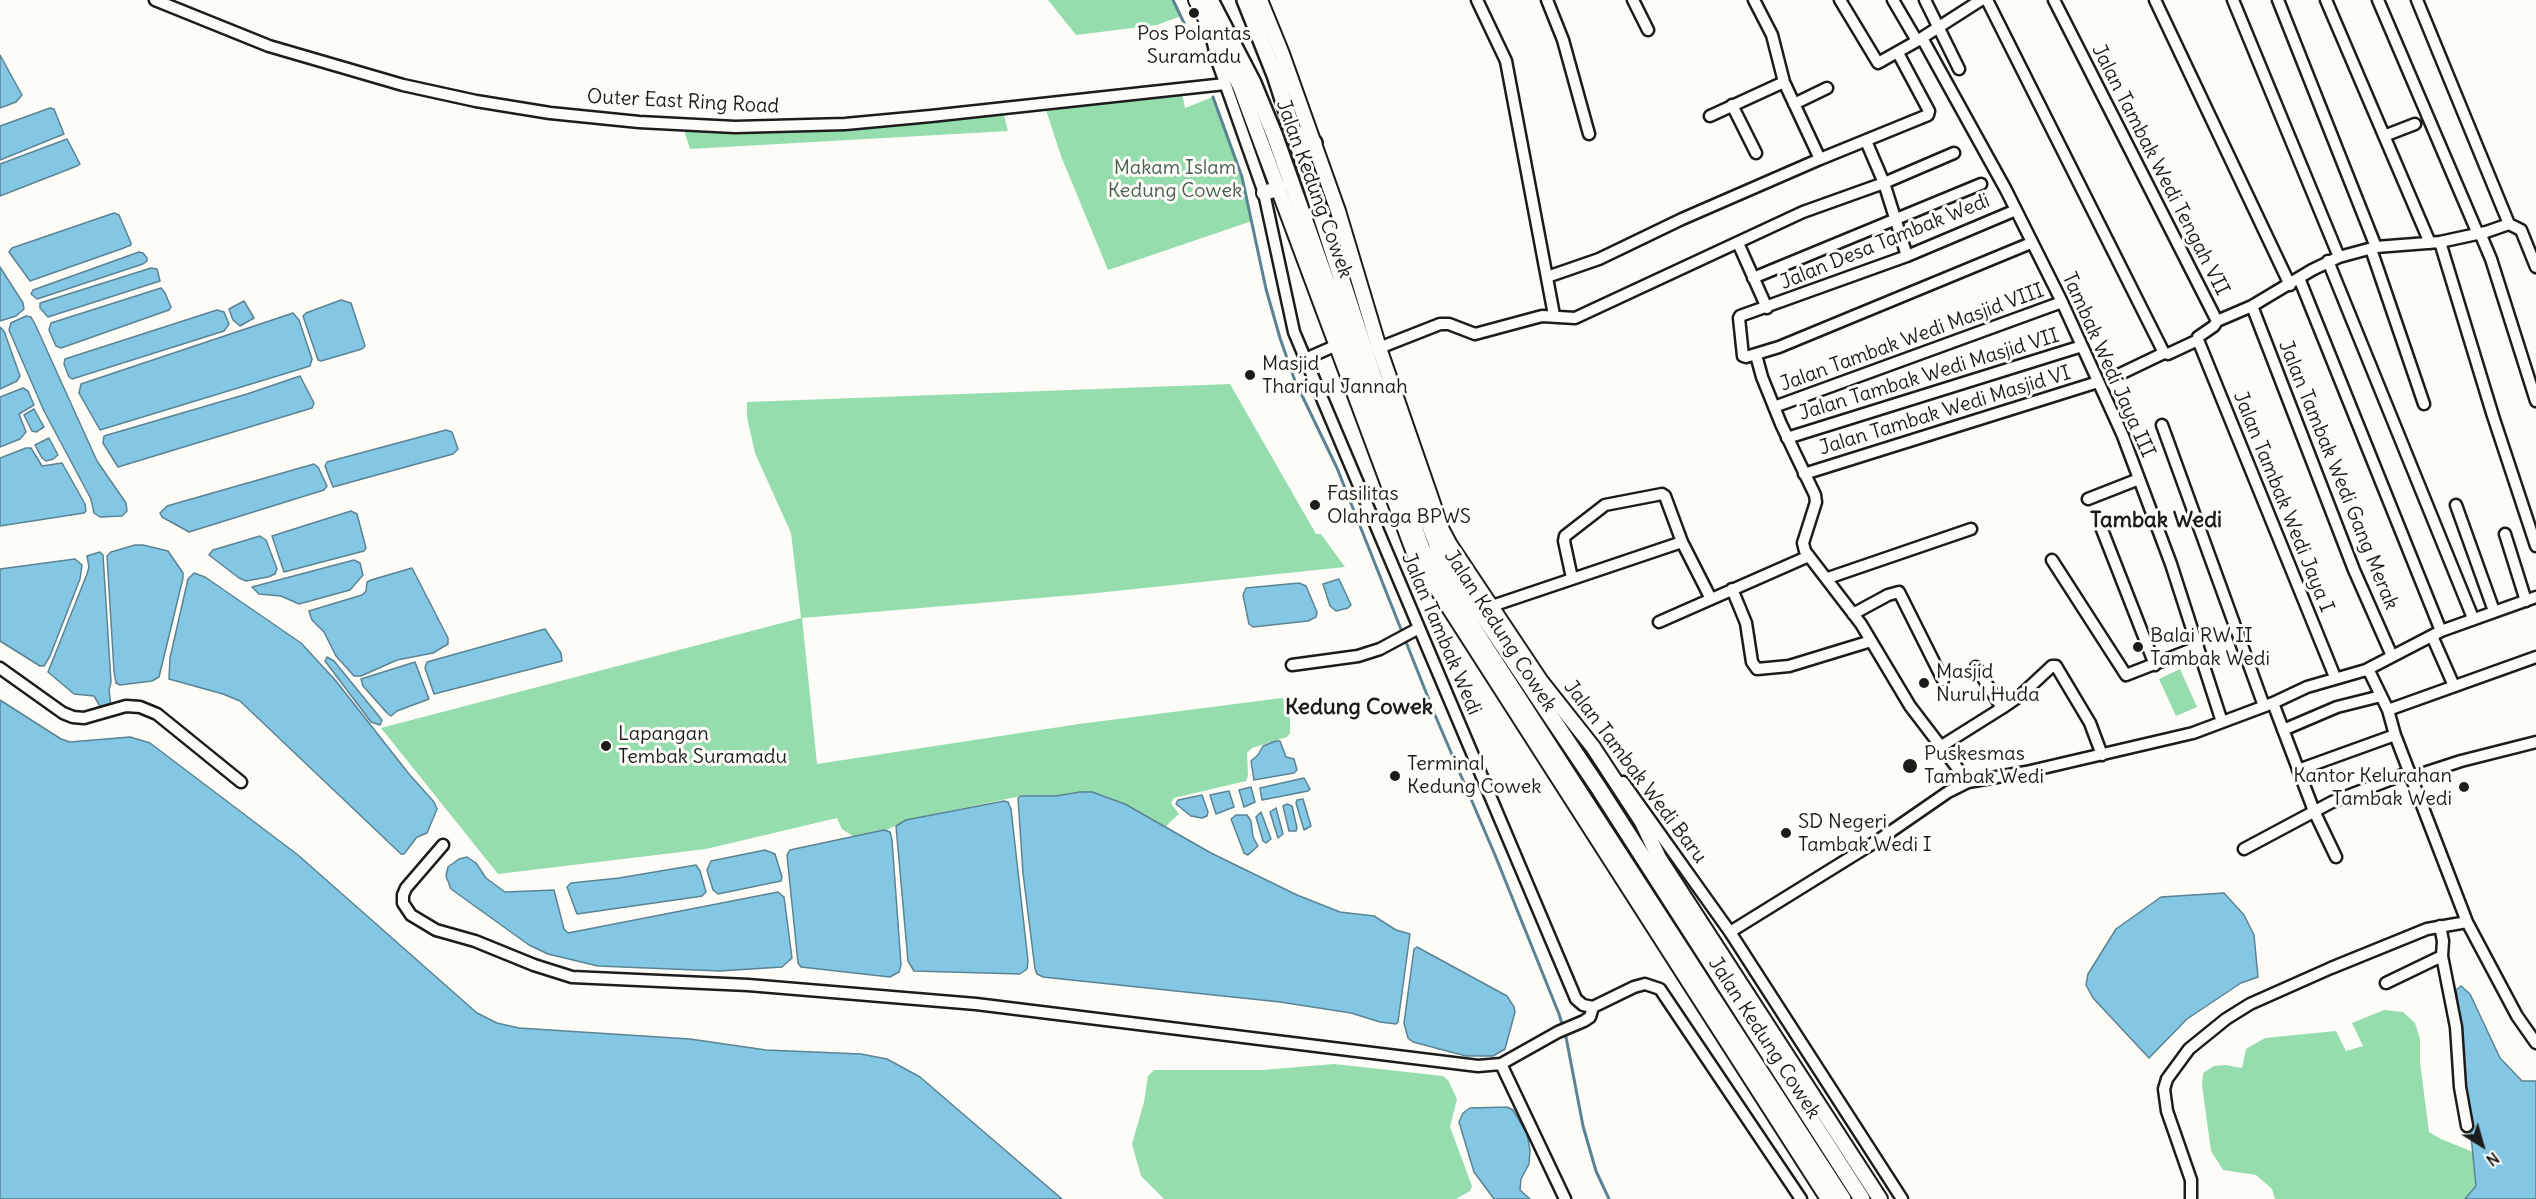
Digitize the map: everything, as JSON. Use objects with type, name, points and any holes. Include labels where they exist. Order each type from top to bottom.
[{"type":"highway","name":"Jalan Kedung Cowek","points":[[1210,0],[1253,83],[1274,134],[1422,549],[1843,1199]]},
{"type":"highway","name":"Jalan Kedung Cowek","points":[[1245,0],[1275,75],[1374,378],[1439,550],[1598,787],[1862,1199]]},
{"type":"highway","points":[[1293,131],[1314,143]]},
{"type":"main road","points":[[1196,0],[1240,86],[1280,188],[1407,536],[1422,567],[1828,1199]]},
{"type":"main road","name":"Jalan Kedung Cowek","points":[[1260,0],[1282,54],[1338,211],[1379,348]]},
{"type":"main road","points":[[1264,193],[1280,188]]},
{"type":"main road","name":"Jalan Tambak Wedi Baru","points":[[1379,348],[1442,530],[1490,607],[1540,680],[1598,756]]},
{"type":"main road","points":[[1598,756],[1642,822],[1659,858],[1880,1199]]},
{"type":"street","name":"Outer East Ring Road","points":[[155,0],[269,46],[403,85],[550,112],[639,122],[735,127],[844,124],[1225,84]]},
{"type":"street","points":[[1477,0],[1506,61],[1554,315]]},
{"type":"street","points":[[1547,0],[1563,40],[1589,134]]},
{"type":"street","points":[[1633,0],[1648,30]]},
{"type":"street","points":[[1754,0],[1772,35],[1784,82],[1820,159]]},
{"type":"street","points":[[1840,0],[1876,63],[1880,63],[1920,40],[1981,0]]},
{"type":"street","name":"Tambak Wedi Jaya III","points":[[1893,0],[1920,40],[1979,139],[2062,302],[2123,435],[2171,564],[2222,722]]},
{"type":"street","points":[[1925,0],[1959,69]]},
{"type":"street","points":[[1988,0],[2164,352]]},
{"type":"street","name":"Jalan Tambak Wedi Tengah VII","points":[[2054,0],[2217,321],[2252,306],[2333,259],[2374,248],[2435,242],[2514,226]]},
{"type":"street","points":[[2155,0],[2290,285]]},
{"type":"street","points":[[2233,0],[2473,618]]},
{"type":"street","points":[[2278,0],[2374,248],[2424,404]]},
{"type":"street","points":[[2326,0],[2384,136],[2435,242],[2536,546]]},
{"type":"street","points":[[2378,0],[2479,234],[2492,259],[2536,401]]},
{"type":"street","points":[[2417,0],[2514,226],[2536,267]]},
{"type":"street","name":"Jalan Tambak Wedi","points":[[1207,20],[1225,84],[1264,193],[1294,332],[1415,630],[1576,999],[1583,1005],[1593,1007]]},
{"type":"street","points":[[1547,277],[1599,259],[1682,219],[1930,113],[1898,53]]},
{"type":"street","points":[[1710,116],[1784,82]]},
{"type":"street","points":[[1794,104],[1827,88]]},
{"type":"street","points":[[1732,105],[1756,153]]},
{"type":"street","points":[[2384,136],[2415,124]]},
{"type":"street","points":[[1866,141],[1884,183],[1907,256]]},
{"type":"street","points":[[1379,348],[1440,324],[1449,324],[1475,334],[1542,316],[1554,315],[1569,318],[1582,315],[1803,212],[1884,183],[1954,153]]},
{"type":"street","name":"Jalan Desa Tambak Wedi","points":[[1753,278],[1981,184]]},
{"type":"street","name":"Jalan Desa Tambak Wedi","points":[[1756,355],[1743,356],[1738,318],[1907,256],[2016,210]]},
{"type":"street","points":[[1738,243],[1767,308]]},
{"type":"street","points":[[1968,782],[1910,706],[1853,614],[1809,556],[1803,543],[1816,498],[1787,438],[1756,355],[2031,243]]},
{"type":"street","points":[[2299,278],[2454,686]]},
{"type":"street","name":"Jalan Tambak Wedi Masjid VIII","points":[[1774,407],[2062,302]]},
{"type":"street","name":"Jalan Tambak Wedi Gang Merak","points":[[2252,306],[2354,570],[2392,656]]},
{"type":"street","points":[[2116,376],[2164,352],[2168,354],[2198,340],[2198,337],[2214,326],[2217,321]]},
{"type":"street","name":"Jalan Tambak Wedi Jaya I","points":[[2198,340],[2335,677]]},
{"type":"street","points":[[1305,360],[1337,345]]},
{"type":"street","name":"Jalan Tambak Wedi Masjid VII","points":[[1787,438],[2082,346]]},
{"type":"street","name":"Jalan Tambak Wedi Masjid VI","points":[[1804,474],[2098,382]]},
{"type":"street","points":[[2162,425],[2268,704],[2283,730],[2314,811],[2336,857]]},
{"type":"street","points":[[2088,498],[2139,479]]},
{"type":"street","points":[[1572,578],[1564,541],[1565,536],[1605,505],[1663,494],[1682,542],[1711,598]]},
{"type":"street","points":[[2456,505],[2494,611]]},
{"type":"street","points":[[2101,527],[2156,664]]},
{"type":"street","points":[[1827,578],[1971,529]]},
{"type":"street","points":[[1730,932],[1880,838],[1939,797],[1968,782],[2102,755],[2193,733],[2335,677],[2366,670],[2473,618],[2531,599],[2505,534]]},
{"type":"street","points":[[1490,607],[1682,542]]},
{"type":"street","points":[[1659,622],[1809,556]]},
{"type":"street","points":[[2052,560],[2123,673],[2128,675],[2198,647]]},
{"type":"street","points":[[1732,589],[1746,622],[1752,662],[1757,669],[1789,666],[1870,641]]},
{"type":"street","points":[[1853,614],[1888,595],[1899,592],[1943,680]]},
{"type":"street","points":[[1292,665],[1358,656],[1380,649],[1415,630]]},
{"type":"street","points":[[2388,710],[2536,657]]},
{"type":"street","points":[[1941,747],[2002,708],[2052,666],[2056,666],[2090,723],[2102,755]]},
{"type":"street","points":[[1977,667],[2002,708]]},
{"type":"street","points":[[0,668],[63,713],[73,717],[84,718],[126,706],[140,707],[156,714],[242,782]]},
{"type":"street","points":[[2366,670],[2370,673],[2388,710],[2395,735],[2467,922],[2517,1016],[2536,1043]]},
{"type":"street","points":[[2283,730],[2337,707],[2381,696]]},
{"type":"street","points":[[2298,770],[2395,735]]},
{"type":"street","points":[[2244,849],[2314,811],[2411,774],[2536,742]]},
{"type":"street","name":"Jalan Tambak Wedi Baru","points":[[1598,756],[1612,769],[1640,805],[1730,932],[1902,1199]]},
{"type":"street","points":[[443,845],[406,888],[403,903],[411,915],[436,930],[475,940],[534,965],[572,977],[748,985],[965,1003],[1478,1066],[1501,1064],[1590,1017],[1593,1007],[1645,984],[1660,989],[1801,1199]]},
{"type":"street","points":[[2191,1199],[2191,1180],[2167,1111],[2164,1089],[2167,1078],[2178,1061],[2206,1034],[2250,1004],[2373,950],[2440,926],[2467,922]]},
{"type":"street","points":[[2440,926],[2443,940],[2442,956],[2456,1027],[2460,1087],[2467,1126]]},
{"type":"street","points":[[2386,983],[2442,956]]},
{"type":"street","points":[[1501,1064],[1565,1199]]},
{"type":"green space","points":[[1048,0],[1173,0],[1181,16],[1157,25],[1076,35]]},
{"type":"green space","name":"Makam Islam Kedung Cowek","points":[[1181,88],[1185,108],[1213,97],[1242,177],[1252,221],[1108,270],[1061,156],[1044,104]]},
{"type":"green space","points":[[1002,108],[1008,131],[690,149],[682,124],[735,127]]},
{"type":"green space","points":[[1230,384],[1316,534],[1321,534],[1345,567],[1087,594],[802,618],[817,764],[1079,724],[1282,698],[1286,701],[1290,707],[1290,733],[1287,737],[1252,748],[1247,753],[1248,776],[1246,781],[1174,798],[1171,803],[1179,814],[1165,827],[1106,796],[1080,792],[1056,796],[1021,796],[906,820],[887,830],[854,837],[842,829],[837,818],[706,849],[498,874],[381,728],[801,618],[791,533],[755,453],[747,417],[747,402]]},
{"type":"green space","points":[[2180,669],[2197,707],[2176,716],[2159,679]]},
{"type":"green space","points":[[2384,1010],[2403,1012],[2415,1023],[2420,1039],[2420,1062],[2429,1132],[2473,1152],[2476,1186],[2465,1199],[2275,1199],[2272,1189],[2256,1175],[2223,1170],[2211,1151],[2202,1085],[2203,1073],[2214,1066],[2226,1065],[2242,1068],[2246,1049],[2265,1038],[2336,1031],[2346,1051],[2363,1046],[2352,1023]]},
{"type":"green space","points":[[1334,1064],[1443,1076],[1448,1080],[1457,1099],[1450,1127],[1472,1186],[1470,1191],[1456,1199],[1164,1199],[1141,1176],[1132,1144],[1144,1102],[1148,1076],[1154,1070],[1262,1070]]},
{"type":"water","points":[[0,55],[22,95],[16,102],[0,108]]},
{"type":"water","points":[[50,108],[54,109],[64,134],[0,160],[0,126]]},
{"type":"water","points":[[67,139],[80,164],[0,196],[0,164]]},
{"type":"water","points":[[114,213],[119,215],[131,245],[30,281],[9,252],[12,248]]},
{"type":"water","points":[[139,252],[147,258],[143,264],[37,299],[31,294],[33,290]]},
{"type":"water","points":[[0,267],[23,303],[24,309],[16,316],[0,321]]},
{"type":"water","points":[[151,268],[157,269],[160,281],[48,317],[40,308],[40,303]]},
{"type":"water","points":[[161,288],[171,307],[169,310],[61,348],[56,346],[49,330],[51,323]]},
{"type":"water","points":[[341,300],[351,303],[365,346],[362,349],[318,360],[303,316]]},
{"type":"water","points":[[244,301],[254,318],[240,326],[233,320],[229,309]]},
{"type":"water","points":[[217,310],[224,312],[229,324],[224,331],[72,379],[69,377],[64,364],[65,359]]},
{"type":"water","points":[[293,313],[299,320],[312,359],[310,366],[100,430],[79,393],[81,384]]},
{"type":"water","points":[[26,316],[31,317],[35,324],[97,461],[126,503],[127,511],[122,516],[100,517],[94,513],[91,499],[44,411],[9,330],[11,323]]},
{"type":"water","points":[[0,327],[4,331],[20,376],[17,381],[0,389]]},
{"type":"water","points":[[300,376],[314,403],[312,408],[118,467],[103,443],[104,436]]},
{"type":"water","points":[[23,388],[28,391],[34,405],[19,414],[26,432],[20,439],[0,447],[0,397]]},
{"type":"water","points":[[34,409],[44,427],[36,432],[32,431],[24,415]]},
{"type":"water","points":[[446,430],[452,432],[458,449],[453,454],[333,487],[325,466],[327,462]]},
{"type":"water","points":[[49,438],[58,455],[46,461],[35,445]]},
{"type":"water","points":[[31,448],[42,466],[62,463],[85,504],[84,513],[0,526],[0,458]]},
{"type":"water","points":[[314,464],[318,467],[327,486],[324,490],[189,532],[162,517],[160,513],[167,506]]},
{"type":"water","points":[[351,511],[357,514],[366,548],[364,551],[284,572],[272,536]]},
{"type":"water","points":[[260,536],[266,540],[277,569],[275,574],[268,577],[246,581],[209,555],[213,550]]},
{"type":"water","points":[[135,545],[168,551],[183,573],[183,578],[159,677],[152,681],[120,685],[116,683],[114,671],[107,556],[111,552]]},
{"type":"water","points":[[100,552],[103,555],[111,682],[109,690],[111,707],[101,708],[94,696],[74,694],[48,672],[87,574],[89,567],[87,556]]},
{"type":"water","points":[[75,559],[82,565],[80,579],[50,656],[44,666],[40,666],[0,641],[0,569]]},
{"type":"water","points":[[354,560],[360,563],[363,575],[350,590],[299,604],[281,596],[259,594],[252,587]]},
{"type":"water","points":[[412,568],[448,638],[448,644],[433,653],[397,660],[361,676],[354,676],[336,656],[324,632],[312,620],[309,611],[362,595],[366,591],[367,582]]},
{"type":"water","points":[[194,573],[205,577],[301,643],[336,681],[409,774],[434,802],[437,809],[427,833],[417,837],[404,854],[401,854],[240,701],[169,679],[170,658],[188,579]]},
{"type":"water","points":[[1339,579],[1351,605],[1336,611],[1330,606],[1323,584]]},
{"type":"water","points":[[1299,583],[1306,586],[1317,612],[1316,617],[1308,621],[1253,627],[1249,624],[1243,595],[1246,588]]},
{"type":"water","points":[[545,629],[561,653],[562,661],[434,694],[425,668],[427,662]]},
{"type":"water","points":[[327,657],[334,661],[382,720],[380,725],[371,722],[325,661]]},
{"type":"water","points":[[415,662],[429,699],[397,711],[391,716],[363,686],[361,679]]},
{"type":"water","points":[[0,700],[61,739],[70,742],[130,737],[150,743],[298,855],[477,1013],[497,1023],[519,1028],[690,1039],[766,1050],[861,1054],[887,1059],[920,1077],[1062,1199],[0,1199]]},
{"type":"water","points":[[1280,741],[1286,757],[1294,759],[1297,770],[1294,773],[1254,780],[1251,761],[1263,746]]},
{"type":"water","points":[[1304,778],[1310,789],[1308,791],[1262,800],[1260,788]]},
{"type":"water","points":[[1251,787],[1255,802],[1244,807],[1239,790]]},
{"type":"water","points":[[1229,791],[1234,807],[1216,814],[1210,795]]},
{"type":"water","points":[[1092,792],[1125,804],[1211,853],[1297,895],[1340,912],[1374,916],[1396,930],[1410,934],[1398,1022],[1396,1024],[1380,1022],[1351,1013],[1280,1002],[1043,977],[1037,974],[1023,873],[1018,798]]},
{"type":"water","points":[[1202,795],[1208,812],[1207,816],[1202,818],[1191,816],[1176,804],[1178,800]]},
{"type":"water","points":[[1303,799],[1311,826],[1304,830],[1296,803],[1297,800]]},
{"type":"water","points":[[1008,802],[1011,809],[1027,969],[1020,974],[914,971],[908,961],[896,826],[906,820]]},
{"type":"water","points":[[1287,804],[1292,806],[1296,831],[1289,831],[1283,806]]},
{"type":"water","points":[[1276,808],[1283,834],[1278,838],[1270,812]]},
{"type":"water","points":[[1261,812],[1271,839],[1266,843],[1263,841],[1256,817]]},
{"type":"water","points":[[1236,815],[1247,815],[1251,821],[1253,837],[1258,846],[1248,855],[1244,853],[1231,819]]},
{"type":"water","points":[[884,830],[890,832],[892,840],[901,965],[899,972],[890,977],[801,967],[798,963],[787,855],[790,850]]},
{"type":"water","points":[[765,850],[775,854],[782,877],[781,881],[718,894],[713,890],[707,870],[711,861]]},
{"type":"water","points":[[467,857],[476,863],[486,878],[505,892],[554,890],[564,929],[568,933],[778,892],[784,897],[792,958],[782,967],[720,971],[598,966],[548,954],[529,945],[451,889],[446,876],[448,867],[459,859]]},
{"type":"water","points":[[696,865],[706,892],[702,896],[577,914],[567,887],[571,883],[619,878]]},
{"type":"water","points":[[2224,893],[2244,915],[2254,935],[2258,977],[2241,983],[2187,1019],[2149,1058],[2093,998],[2086,985],[2088,974],[2116,929],[2161,897]]},
{"type":"water","points":[[1417,947],[1507,996],[1515,1012],[1505,1049],[1493,1056],[1466,1056],[1413,1042],[1408,1038],[1404,1023],[1414,949]]},
{"type":"water","points":[[2461,986],[2470,994],[2500,1058],[2522,1081],[2536,1081],[2536,1199],[2465,1199],[2476,1186],[2456,990]]},
{"type":"water","points":[[1507,1107],[1513,1110],[1527,1134],[1530,1150],[1529,1164],[1521,1179],[1520,1190],[1530,1199],[1494,1199],[1474,1172],[1459,1122],[1463,1113],[1470,1108]]},
{"type":"waterway","points":[[1173,0],[1184,23]]},
{"type":"waterway","points":[[1213,97],[1242,177],[1266,289],[1295,381],[1337,468],[1435,715],[1559,1014],[1566,1037],[1583,1126],[1596,1171],[1609,1199]]},
{"type":"place","name":"Pos Polantas Suramadu","points":[[1194,13]]},
{"type":"place","name":"Masjid Thariqul Jannah","points":[[1250,375]]},
{"type":"place","name":"Fasilitas Olahraga BPWS","points":[[1315,505]]},
{"type":"place","name":"Balai RW II Tambak Wedi","points":[[2138,647]]},
{"type":"place","name":"Masjid Nurul Huda","points":[[1924,683]]},
{"type":"place","name":"Lapangan Tembak Suramadu","points":[[606,746]]},
{"type":"place","name":"Puskesmas Tambak Wedi","points":[[1910,766]]},
{"type":"place","name":"Terminal Kedung Cowek","points":[[1395,776]]},
{"type":"place","name":"Kantor Kelurahan Tambak Wedi","points":[[2464,787]]},
{"type":"place","name":"SD Negeri Tambak Wedi I","points":[[1786,833]]},
{"type":"district","name":"Tambak Wedi","points":[[2156,521]]},
{"type":"district","name":"Kedung Cowek","points":[[1359,708]]}]
